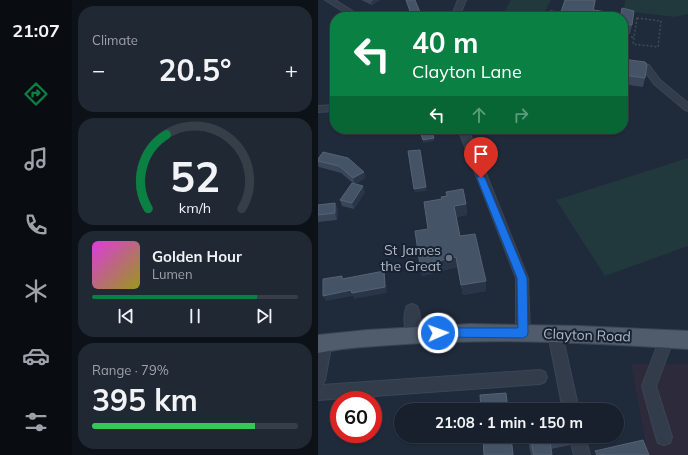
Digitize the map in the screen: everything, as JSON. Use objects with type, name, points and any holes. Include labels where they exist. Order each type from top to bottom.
[{"type":"main road","name":"Clayton Road","points":[[322,343],[413,334],[451,332],[580,333],[688,340]]},
{"type":"street","points":[[329,0],[349,12]]},
{"type":"street","points":[[457,12],[462,0]]},
{"type":"street","points":[[628,65],[646,67],[657,82],[688,108]]},
{"type":"street","points":[[318,109],[330,108]]},
{"type":"street","points":[[465,134],[522,278],[523,333]]},
{"type":"street","points":[[412,310],[413,334]]},
{"type":"street","points":[[555,334],[570,403]]},
{"type":"street","points":[[664,437],[649,386],[667,338]]},
{"type":"street","points":[[318,380],[322,343]]},
{"type":"street","points":[[318,393],[540,377]]},
{"type":"street","points":[[579,443],[582,455]]},
{"type":"path","points":[[632,17],[661,22],[658,47],[633,44],[637,18]]},
{"type":"path","points":[[628,37],[634,37]]},
{"type":"shaded area","points":[[631,364],[688,364],[688,455],[648,455]]},
{"type":"green space","points":[[511,0],[551,0],[545,12],[504,12]]},
{"type":"green space","points":[[625,0],[688,0],[688,14],[675,17],[624,11]]},
{"type":"green space","points":[[688,158],[688,246],[605,276],[556,200]]},
{"type":"building","points":[[406,0],[415,0],[420,12],[410,12]]},
{"type":"building","points":[[565,0],[595,0],[593,10],[607,12],[561,12]]},
{"type":"building","points":[[622,8],[634,11],[632,25],[628,25],[628,12],[621,12]]},
{"type":"building","points":[[628,60],[645,62],[647,64],[645,78],[628,76]]},
{"type":"building","points":[[421,134],[433,134],[434,138],[423,140]]},
{"type":"building","points":[[420,150],[426,187],[414,189],[408,151]]},
{"type":"building","points":[[323,152],[348,158],[364,172],[353,178],[339,166],[318,161]]},
{"type":"building","points":[[352,183],[363,186],[352,203],[340,200]]},
{"type":"building","points":[[463,189],[466,204],[454,206],[460,236],[475,234],[486,281],[461,285],[456,257],[420,265],[415,231],[428,229],[424,202],[442,199],[441,197],[447,196],[446,192]]},
{"type":"building","points":[[335,203],[335,213],[318,215],[318,205]]},
{"type":"building","points":[[384,271],[385,287],[352,293],[351,290],[323,296],[323,279],[342,276],[342,279]]},
{"type":"building","points":[[506,393],[507,403],[481,403],[480,395]]},
{"type":"building","points":[[643,440],[649,455],[597,455],[595,451]]},
{"type":"building","points":[[483,443],[512,443],[513,455],[484,455]]},
{"type":"building","points":[[531,443],[550,443],[552,455],[534,455]]},
{"type":"place","name":"St James the Great","points":[[449,258]]},
{"type":"route","points":[[438,333],[523,333],[522,278],[481,178]]}]
